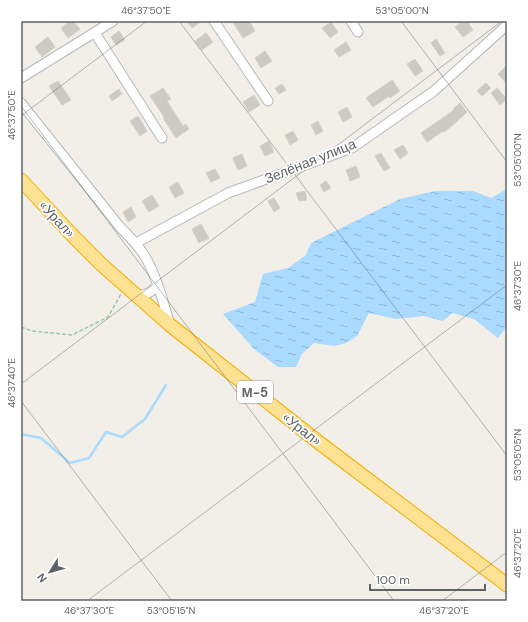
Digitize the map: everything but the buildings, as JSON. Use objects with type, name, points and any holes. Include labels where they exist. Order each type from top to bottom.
[{"type":"highway","name":"«Урал»","points":[[21,180],[102,265],[170,325],[304,431],[507,585]]},
{"type":"street","points":[[21,78],[114,21]]},
{"type":"street","points":[[214,21],[268,101]]},
{"type":"street","points":[[351,21],[358,32]]},
{"type":"street","name":"Зелёная улица","points":[[136,243],[228,193],[352,148],[434,91],[507,25]]},
{"type":"street","points":[[95,33],[162,138]]},
{"type":"street","points":[[21,103],[145,256],[157,283],[170,325]]},
{"type":"street","points":[[137,297],[153,291],[157,283]]},
{"type":"path","points":[[21,327],[32,331],[72,335],[108,317],[126,287]]},
{"type":"water","points":[[507,189],[507,326],[498,338],[474,319],[452,313],[443,321],[424,316],[396,319],[369,313],[357,336],[346,343],[334,346],[314,343],[302,354],[296,367],[278,367],[254,349],[223,314],[255,302],[263,274],[288,268],[306,255],[311,243],[400,199],[435,191],[473,191],[491,198]]},
{"type":"waterway","points":[[21,434],[41,438],[70,463],[89,458],[106,432],[122,437],[145,419],[166,385]]}]
